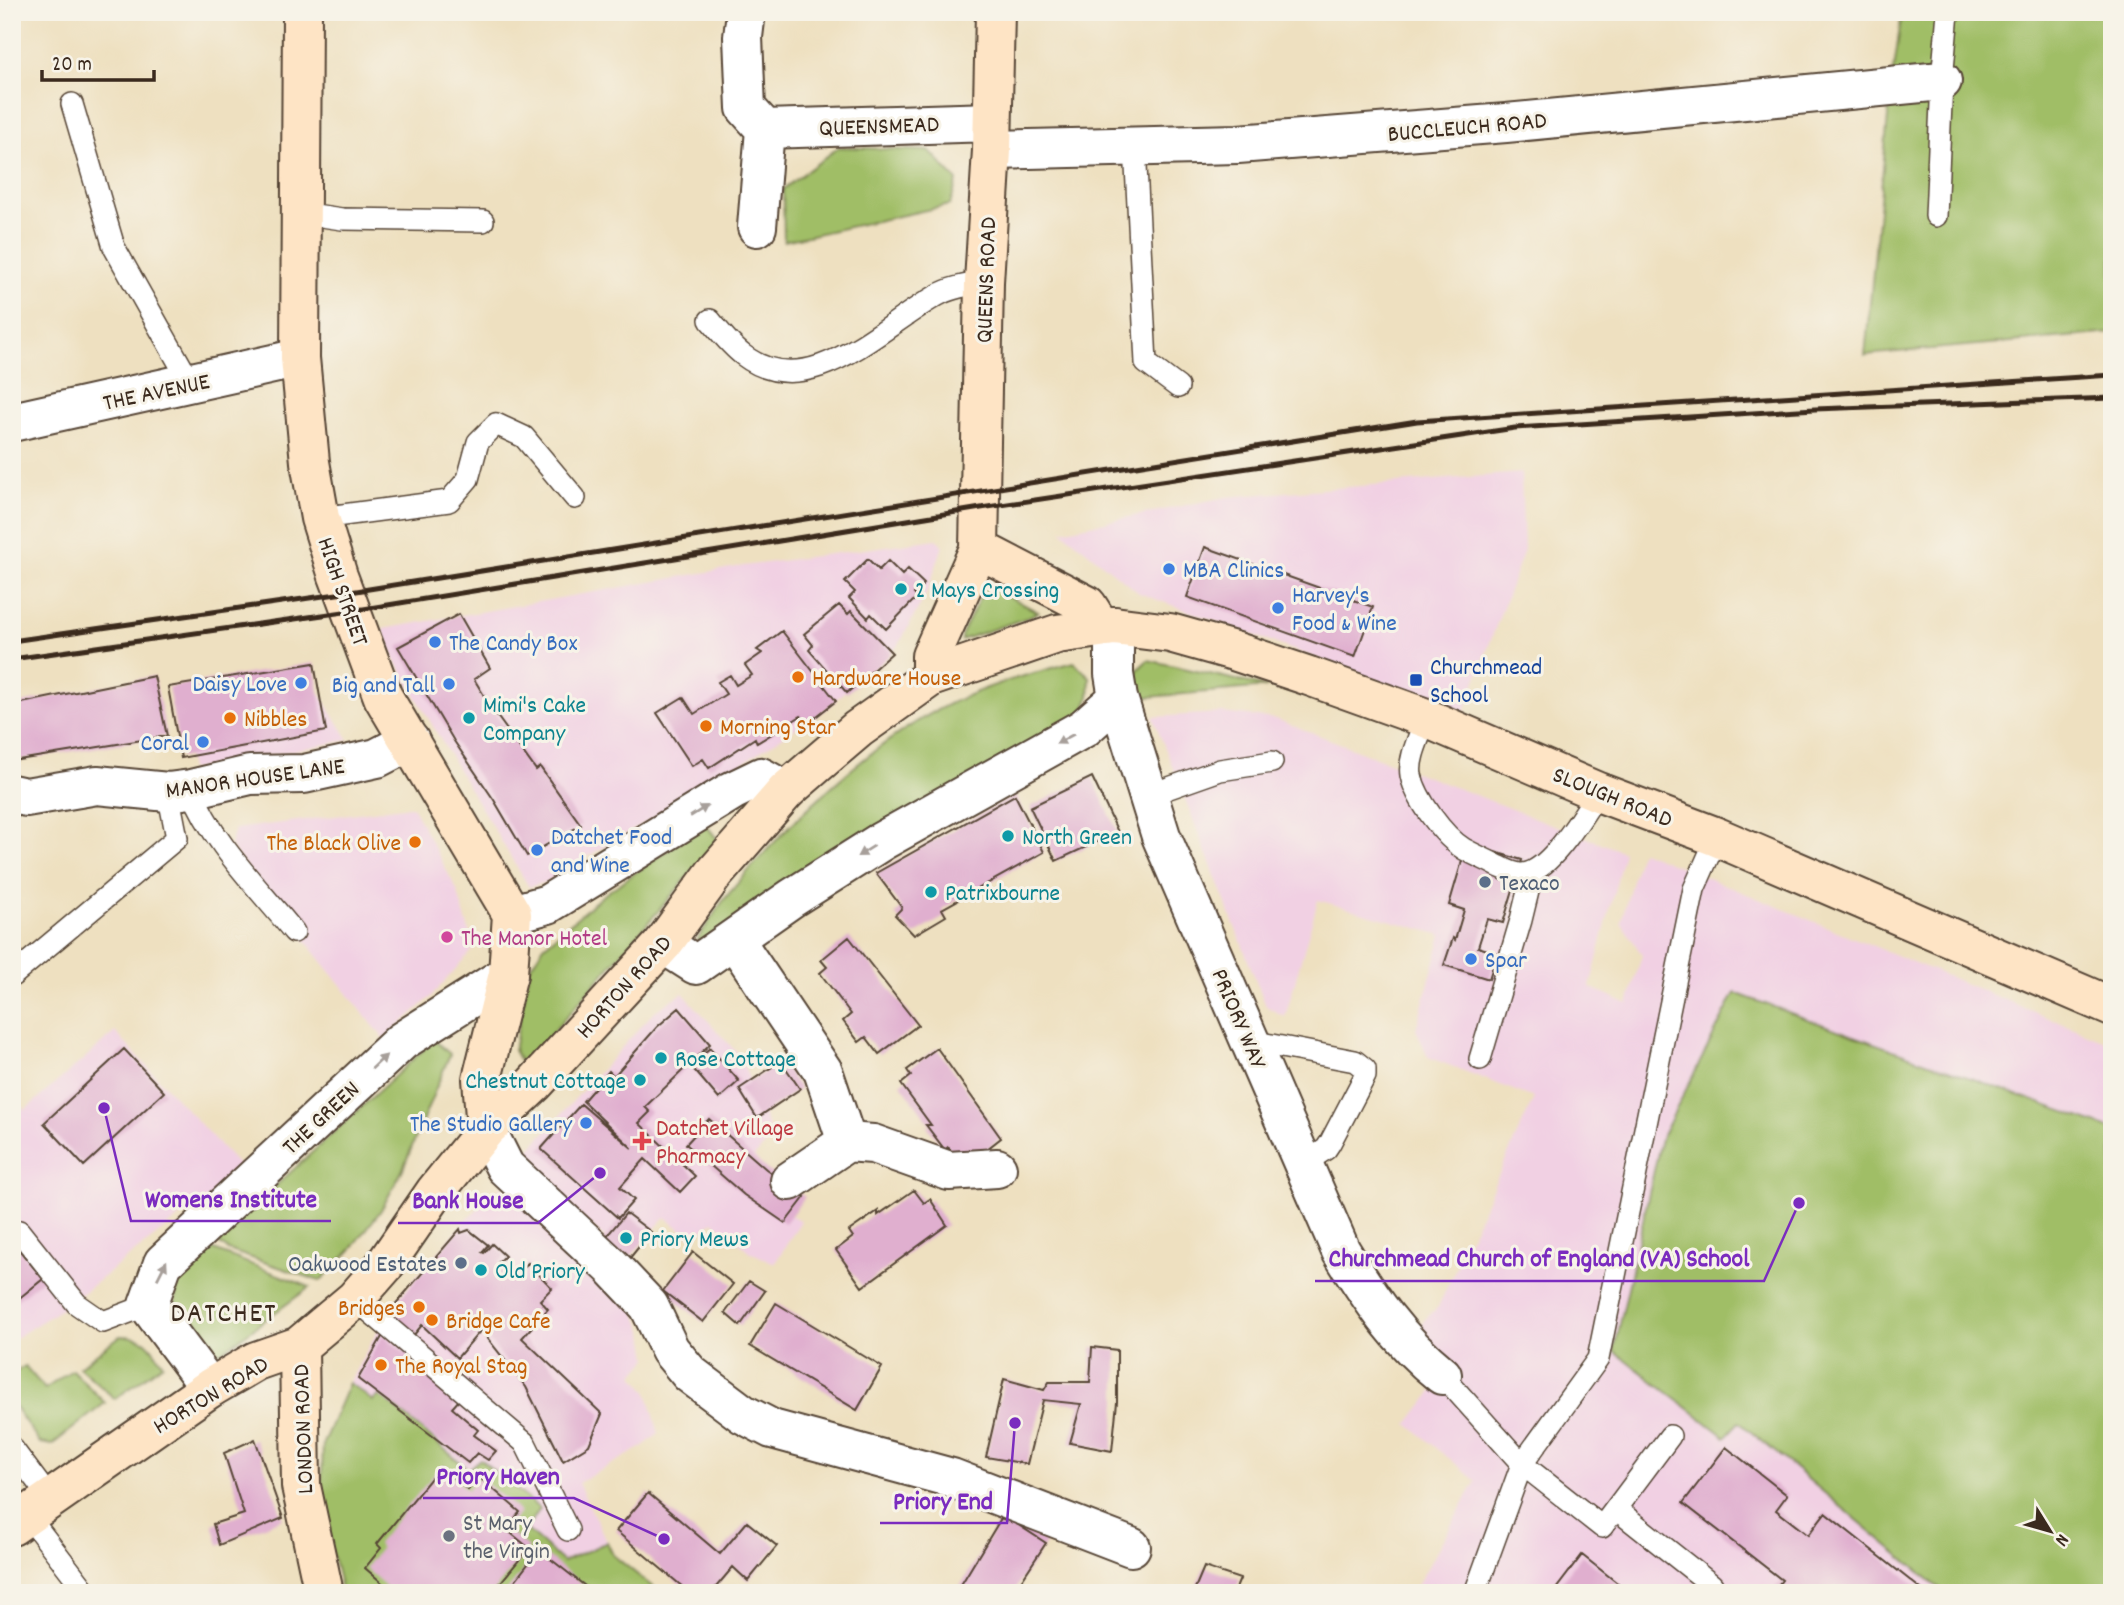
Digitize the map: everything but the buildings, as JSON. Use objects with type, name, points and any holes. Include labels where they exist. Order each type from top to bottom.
[{"type":"main road","name":"HIGH STREET","points":[[302,12],[300,358],[310,462],[320,518],[363,648],[383,697],[512,914]]},
{"type":"main road","name":"QUEENS ROAD","points":[[931,677],[931,656],[979,548],[984,282],[995,12]]},
{"type":"main road","points":[[979,548],[1087,605],[1108,626]]},
{"type":"main road","name":"HORTON ROAD","points":[[30,1514],[210,1388],[256,1361],[299,1346],[355,1299],[384,1266],[435,1192],[486,1129],[534,1084],[663,944],[714,874],[786,791],[858,729],[931,677],[1057,634],[1108,626]]},
{"type":"main road","name":"SLOUGH ROAD","points":[[1108,626],[1170,633],[1234,651],[1426,718],[1598,792],[1717,837],[2112,1007]]},
{"type":"main road","points":[[486,1129],[482,1079],[508,974],[512,914]]},
{"type":"main road","name":"LONDON ROAD","points":[[299,1346],[301,1486],[324,1593]]},
{"type":"street","points":[[746,12],[743,37],[746,108],[765,129],[757,227]]},
{"type":"street","name":"BUCCLEUCH ROAD","points":[[992,136],[1135,146],[1238,144],[1506,123],[1942,81]]},
{"type":"street","name":"QUEENSMEAD","points":[[765,129],[992,136]]},
{"type":"street","name":"THE AVENUE","points":[[12,422],[300,358]]},
{"type":"street","name":"PRIORY WAY","points":[[1108,626],[1118,698],[1161,836],[1341,1251],[1378,1310],[1442,1376]]},
{"type":"street","points":[[663,944],[696,965],[792,898],[882,841],[1084,728],[1118,698]]},
{"type":"street","name":"MANOR HOUSE LANE","points":[[12,794],[26,797],[97,785],[180,791],[250,775],[316,772],[377,758],[410,741]]},
{"type":"street","points":[[512,914],[548,904],[732,791],[761,777],[786,791]]},
{"type":"street","points":[[734,939],[823,1071],[847,1142]]},
{"type":"street","name":"THE GREEN","points":[[148,1305],[163,1264],[391,1050],[508,974]]},
{"type":"street","points":[[486,1129],[505,1167],[612,1267],[649,1306],[670,1350],[690,1374],[743,1414],[772,1429],[952,1478],[1131,1547]]},
{"type":"street","points":[[790,1181],[847,1142],[873,1144],[949,1171],[997,1168]]},
{"type":"street","points":[[148,1305],[210,1388]]},
{"type":"lane","points":[[1936,216],[1948,12]]},
{"type":"lane","points":[[72,104],[114,247],[191,384]]},
{"type":"lane","points":[[1135,146],[1146,363],[1178,387]]},
{"type":"lane","points":[[301,213],[342,219],[483,221]]},
{"type":"lane","points":[[710,320],[743,356],[770,369],[806,372],[841,358],[940,293],[984,282]]},
{"type":"lane","points":[[320,518],[449,501],[468,479],[478,442],[496,424],[524,437],[575,498]]},
{"type":"lane","points":[[1426,718],[1411,774],[1420,798],[1433,818],[1461,848],[1517,875],[1533,872],[1552,855],[1598,792]]},
{"type":"lane","points":[[1149,795],[1220,770],[1272,762]]},
{"type":"lane","points":[[180,791],[294,932]]},
{"type":"lane","points":[[12,976],[177,838],[180,791]]},
{"type":"lane","points":[[1475,1593],[1522,1464],[1598,1359],[1694,889],[1717,837]]},
{"type":"lane","points":[[1480,1059],[1533,872]]},
{"type":"lane","points":[[1250,1041],[1355,1061],[1365,1069],[1365,1076],[1338,1132],[1326,1149],[1303,1164]]},
{"type":"lane","points":[[19,1231],[77,1304],[103,1322],[148,1305]]},
{"type":"lane","points":[[355,1299],[525,1443],[568,1530]]},
{"type":"lane","points":[[1442,1376],[1522,1464],[1602,1527],[1670,1436]]},
{"type":"lane","points":[[12,1448],[30,1514],[87,1593]]},
{"type":"lane","points":[[1616,1509],[1712,1585]]},
{"type":"shaded area","points":[[1521,473],[1524,550],[1464,713],[1139,593],[1062,531],[1226,497]]},
{"type":"shaded area","points":[[937,539],[943,546],[927,592],[898,646],[823,710],[698,792],[549,881],[529,887],[394,658],[383,629],[737,567]]},
{"type":"shaded area","points":[[307,673],[349,740],[190,770],[178,696]]},
{"type":"shaded area","points":[[1222,713],[1276,719],[1624,852],[1590,987],[1628,1004],[1642,955],[1621,922],[1642,851],[2112,1044],[2112,1593],[1413,1593],[1476,1481],[1408,1424],[1452,1366],[1412,1332],[1438,1307],[1534,1098],[1428,1057],[1416,1029],[1442,935],[1318,900],[1285,1017],[1266,1006],[1153,717]]},
{"type":"shaded area","points":[[412,806],[457,890],[474,948],[430,998],[384,1039],[230,846],[235,829]]},
{"type":"shaded area","points":[[683,993],[740,1056],[770,1132],[768,1142],[754,1157],[766,1169],[748,1191],[801,1221],[775,1263],[750,1252],[713,1221],[693,1239],[665,1217],[629,1258],[516,1164],[655,1011]]},
{"type":"shaded area","points":[[115,1032],[242,1169],[213,1200],[202,1200],[63,1308],[12,1340],[12,1096],[25,1110]]},
{"type":"shaded area","points":[[502,1186],[633,1306],[644,1333],[648,1358],[634,1375],[647,1391],[659,1434],[639,1449],[578,1483],[607,1542],[564,1563],[526,1529],[540,1508],[480,1459],[468,1469],[380,1395],[374,1401],[349,1383],[390,1308],[469,1217]]},
{"type":"green space","points":[[1902,12],[2112,12],[2112,333],[1865,355],[1889,106]]},
{"type":"green space","points":[[839,147],[930,151],[957,181],[950,205],[784,241],[783,189]]},
{"type":"green space","points":[[991,587],[1038,612],[961,640],[984,589]]},
{"type":"green space","points":[[1148,660],[1267,687],[1137,698],[1133,677]]},
{"type":"green space","points":[[1074,662],[1090,677],[1089,698],[1083,713],[705,947],[697,940],[723,901],[777,839],[836,782],[868,756],[934,712],[967,696],[1006,681]]},
{"type":"green space","points":[[705,824],[719,841],[534,1054],[521,1063],[514,1050],[530,967],[544,946],[602,896]]},
{"type":"green space","points":[[1735,993],[2112,1129],[2112,1593],[1945,1593],[1739,1422],[1725,1437],[1614,1351],[1661,1139]]},
{"type":"green space","points":[[434,1040],[450,1054],[402,1171],[381,1210],[350,1251],[320,1281],[228,1250],[216,1241]]},
{"type":"green space","points":[[209,1248],[310,1287],[221,1352],[200,1353],[180,1326],[175,1300],[179,1278]]},
{"type":"green space","points":[[120,1336],[136,1337],[146,1342],[163,1364],[115,1399],[79,1367]]},
{"type":"green space","points":[[25,1366],[45,1389],[72,1370],[105,1403],[52,1445],[40,1443],[12,1403],[12,1374]]},
{"type":"green space","points":[[349,1383],[373,1401],[380,1395],[468,1469],[480,1459],[540,1509],[526,1529],[563,1562],[607,1542],[613,1555],[660,1593],[342,1593],[321,1507],[323,1443]]},
{"type":"railway","points":[[12,641],[344,593],[1417,421],[2112,375]]},
{"type":"railway","points":[[12,659],[351,611],[981,508],[1515,428],[1815,409],[2112,398]]},
{"type":"place","name":"MBA Clinics","points":[[1169,569]]},
{"type":"place","name":"2 Mays Crossing","points":[[901,589]]},
{"type":"place","name":"Harvey's Food & Wine","points":[[1278,608]]},
{"type":"place","name":"The Candy Box","points":[[435,642]]},
{"type":"place","name":"Hardware House","points":[[798,677]]},
{"type":"place","name":"Churchmead School","points":[[1416,680]]},
{"type":"place","name":"Daisy Love","points":[[301,683]]},
{"type":"place","name":"Big and Tall","points":[[449,684]]},
{"type":"place","name":"Nibbles","points":[[230,718]]},
{"type":"place","name":"Mimi's Cake Company","points":[[469,718]]},
{"type":"place","name":"Morning Star","points":[[706,726]]},
{"type":"place","name":"Coral","points":[[203,742]]},
{"type":"place","name":"North Green","points":[[1008,836]]},
{"type":"place","name":"The Black Olive","points":[[415,842]]},
{"type":"place","name":"Datchet Food and Wine","points":[[537,850]]},
{"type":"place","name":"Texaco","points":[[1485,882]]},
{"type":"place","name":"Patrixbourne","points":[[931,892]]},
{"type":"place","name":"The Manor Hotel","points":[[447,937]]},
{"type":"place","name":"Spar","points":[[1471,959]]},
{"type":"place","name":"Rose Cottage","points":[[661,1058]]},
{"type":"place","name":"Chestnut Cottage","points":[[640,1080]]},
{"type":"place","name":"Womens Institute","points":[[104,1108]]},
{"type":"place","name":"The Studio Gallery","points":[[586,1123]]},
{"type":"place","name":"Datchet Village Pharmacy","points":[[642,1141]]},
{"type":"place","name":"Bank House","points":[[600,1173]]},
{"type":"place","name":"Churchmead Church of England (VA) School","points":[[1799,1203]]},
{"type":"place","name":"Priory Mews","points":[[626,1238]]},
{"type":"place","name":"Oakwood Estates","points":[[461,1263]]},
{"type":"place","name":"Old Priory","points":[[481,1270]]},
{"type":"place","name":"Bridges","points":[[419,1307]]},
{"type":"place","name":"Bridge Cafe","points":[[432,1320]]},
{"type":"place","name":"The Royal Stag","points":[[381,1365]]},
{"type":"place","name":"Priory End","points":[[1015,1423]]},
{"type":"place","name":"St Mary the Virgin","points":[[449,1536]]},
{"type":"place","name":"Priory Haven","points":[[664,1539]]},
{"type":"district","name":"DATCHET","points":[[224,1311]]}]
